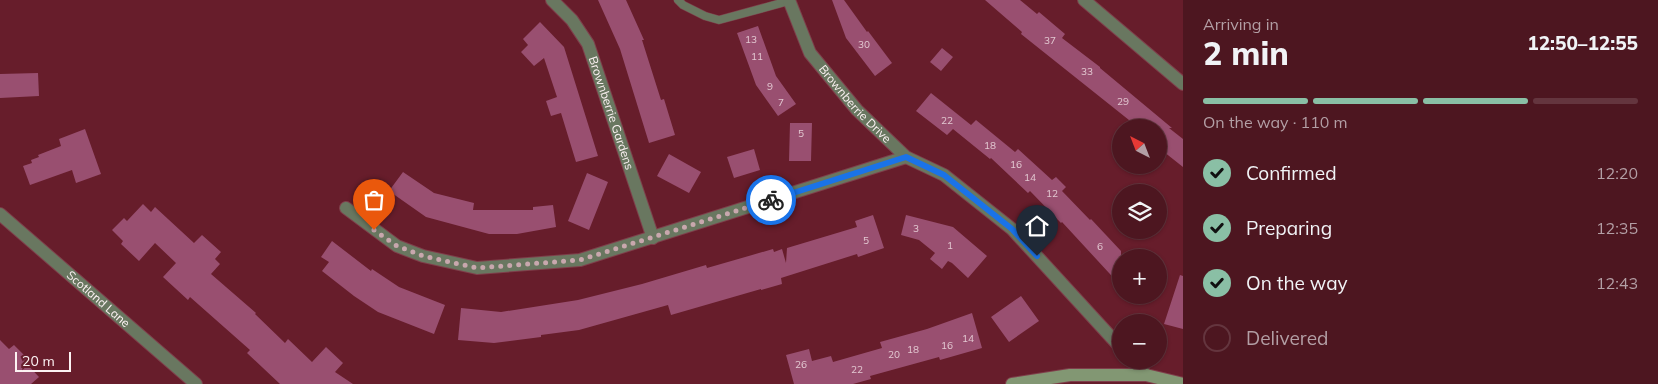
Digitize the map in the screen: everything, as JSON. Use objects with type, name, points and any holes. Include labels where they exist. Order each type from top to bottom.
[{"type":"street","name":"Brownberrie Gardens","points":[[552,0],[572,20],[588,44],[653,238]]},
{"type":"street","name":"Brownberrie Drive","points":[[789,0],[810,53],[857,110],[906,157],[944,175],[1012,229],[1112,338]]},
{"type":"street","points":[[1084,0],[1183,84]]},
{"type":"street","points":[[346,208],[397,246],[423,256],[477,268],[580,260],[906,157]]},
{"type":"street","name":"Scotland Lane","points":[[0,214],[196,384]]},
{"type":"street","points":[[1140,369],[1146,375]]},
{"type":"street","points":[[1012,384],[1070,375],[1146,375],[1183,384]]},
{"type":"lane","points":[[678,0],[683,5],[704,16],[719,20],[789,0]]},
{"type":"building","points":[[598,0],[626,0],[644,40],[642,40],[661,100],[664,99],[675,135],[649,143],[620,49]]},
{"type":"building","points":[[832,0],[844,0],[892,63],[875,76],[846,38]]},
{"type":"building","points":[[985,0],[1020,0],[1037,14],[1039,12],[1065,34],[1062,38],[1100,67],[1161,119],[1128,119],[1021,34],[1022,32]]},
{"type":"building","points":[[540,22],[564,47],[598,156],[576,162],[561,113],[551,116],[546,101],[557,97],[544,58],[534,66],[521,52],[528,45],[523,39]]},
{"type":"building","points":[[758,26],[776,76],[796,104],[778,116],[756,85],[737,33]]},
{"type":"building","points":[[942,48],[953,57],[941,71],[930,62]]},
{"type":"building","points":[[38,73],[39,96],[0,98],[0,74]]},
{"type":"building","points":[[931,93],[971,125],[976,120],[1015,152],[1018,149],[1052,180],[1056,177],[1066,187],[1062,191],[1119,249],[1112,249],[1112,276],[1062,222],[1030,191],[1028,193],[991,158],[953,129],[947,135],[916,111]]},
{"type":"building","points":[[790,123],[812,123],[811,161],[789,161]]},
{"type":"building","points":[[1168,125],[1172,128],[1169,128],[1183,139],[1183,167],[1168,155]]},
{"type":"building","points":[[85,129],[101,174],[76,183],[72,170],[30,185],[23,166],[32,163],[31,160],[39,157],[38,155],[61,146],[59,139]]},
{"type":"building","points":[[754,149],[760,170],[734,178],[727,157]]},
{"type":"building","points":[[669,154],[701,172],[689,193],[657,176]]},
{"type":"building","points":[[403,172],[434,193],[474,203],[473,210],[533,210],[533,207],[553,205],[556,227],[517,234],[489,234],[426,217],[389,191]]},
{"type":"building","points":[[587,173],[608,182],[589,230],[568,221]]},
{"type":"building","points":[[143,204],[151,212],[155,207],[194,243],[202,235],[221,252],[215,259],[220,264],[211,274],[256,313],[285,343],[288,339],[312,362],[326,347],[343,363],[335,372],[353,384],[280,384],[247,353],[250,350],[190,297],[188,300],[163,277],[176,263],[155,243],[139,261],[121,244],[123,241],[112,230],[124,218],[127,221]]},
{"type":"building","points":[[873,215],[884,248],[858,257],[857,254],[781,278],[782,284],[671,315],[668,305],[579,330],[541,335],[541,337],[494,343],[458,340],[461,308],[501,312],[578,300],[706,265],[707,268],[773,249],[774,252],[782,249],[786,263],[787,248],[857,227],[855,221]]},
{"type":"building","points":[[906,215],[953,227],[987,256],[968,278],[948,261],[942,269],[930,259],[935,253],[919,240],[901,235]]},
{"type":"building","points":[[332,241],[371,271],[372,269],[399,287],[445,305],[434,334],[378,312],[322,271],[329,262],[321,257]]},
{"type":"building","points":[[1180,275],[1183,276],[1183,329],[1167,325],[1167,315]]},
{"type":"building","points":[[1021,296],[1039,321],[1009,342],[991,317]]},
{"type":"building","points":[[972,313],[982,348],[940,360],[939,357],[870,376],[871,379],[853,384],[794,384],[786,355],[809,349],[812,361],[831,356],[833,362],[882,348],[880,342],[927,329]]},
{"type":"building","points":[[0,340],[9,349],[14,345],[27,358],[24,361],[39,377],[31,384],[0,384]]},
{"type":"way so far","points":[[374,230],[397,246],[423,256],[477,268],[580,260],[771,200]]},
{"type":"route","points":[[771,200],[906,157],[944,175],[1012,229],[1037,256]]}]
